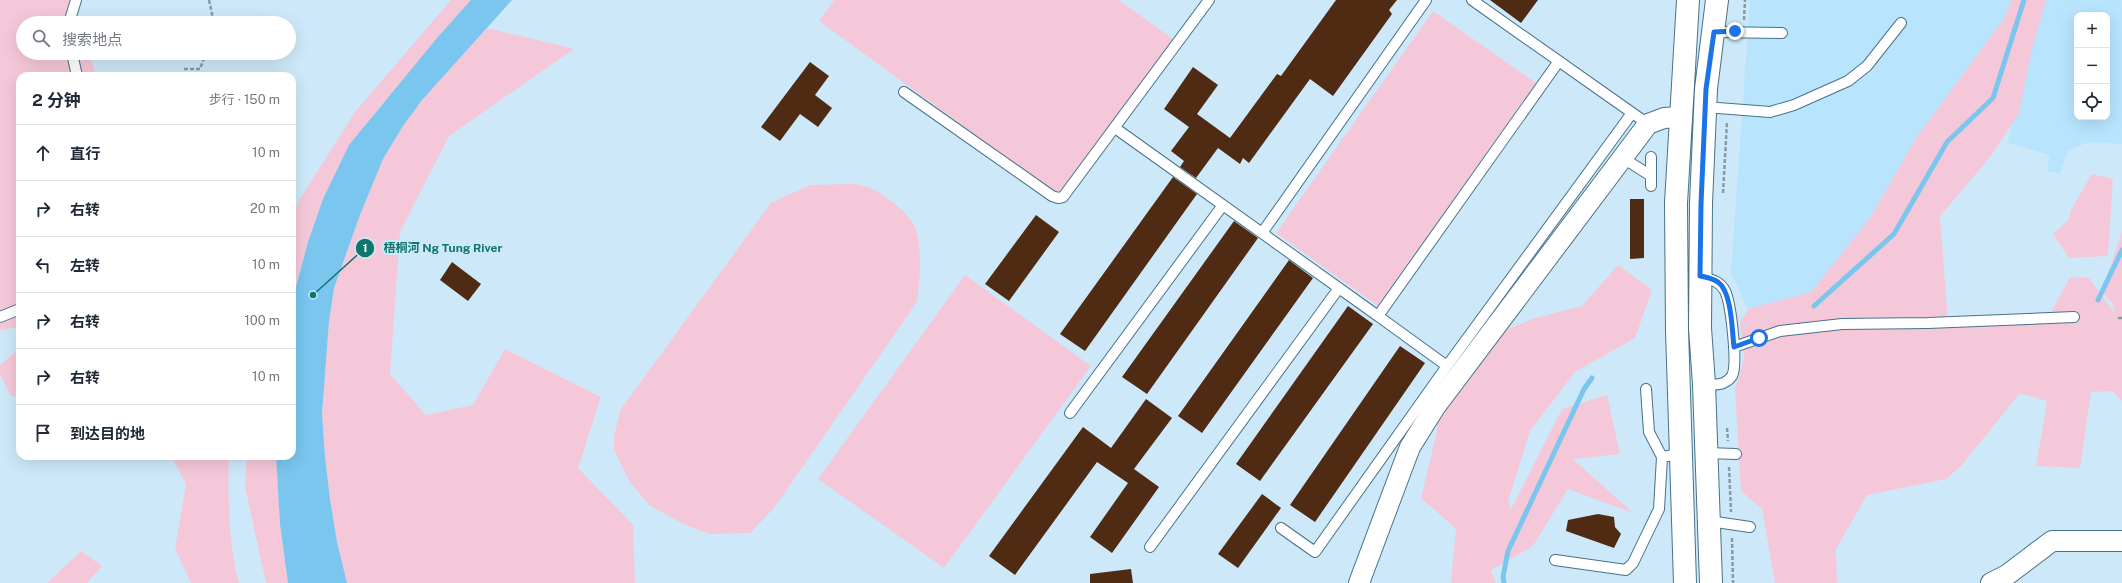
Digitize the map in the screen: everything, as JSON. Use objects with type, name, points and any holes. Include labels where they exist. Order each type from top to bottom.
[{"type":"main road","points":[[1685,583],[1671,456],[1676,209],[1680,117],[1688,0]]},
{"type":"main road","points":[[1711,583],[1704,384],[1700,328],[1700,276],[1705,107],[1717,0]]},
{"type":"street","points":[[1359,583],[1410,447],[1435,407],[1623,158],[1640,118],[1680,117]]},
{"type":"street","points":[[1991,583],[2007,575],[2052,541],[2122,541]]},
{"type":"lane","points":[[71,16],[76,0]]},
{"type":"lane","points":[[904,92],[1058,198],[1067,194],[1209,0]]},
{"type":"lane","points":[[1262,233],[1426,0]]},
{"type":"lane","points":[[1282,528],[1315,552],[1447,366],[1640,118],[1472,0]]},
{"type":"lane","points":[[1705,107],[1770,112],[1794,105],[1848,81],[1862,70],[1901,23]]},
{"type":"lane","points":[[1714,32],[1782,32]]},
{"type":"lane","points":[[74,60],[76,72]]},
{"type":"lane","points":[[1378,316],[1559,61]]},
{"type":"lane","points":[[1115,128],[1447,366]]},
{"type":"lane","points":[[1623,158],[1651,176]]},
{"type":"lane","points":[[1651,158],[1651,186]]},
{"type":"lane","points":[[1070,413],[1223,205]]},
{"type":"lane","points":[[1700,276],[1718,282],[1725,291],[1729,305],[1734,347],[1734,367],[1732,376],[1719,385],[1704,384]]},
{"type":"lane","points":[[1150,547],[1339,288]]},
{"type":"lane","points":[[0,317],[16,311]]},
{"type":"lane","points":[[1734,347],[1780,331],[1842,324],[1928,323],[2074,317]]},
{"type":"lane","points":[[1555,560],[1626,570],[1633,563],[1659,509],[1671,456],[1649,432],[1646,389]]},
{"type":"lane","points":[[1706,453],[1732,458]]},
{"type":"lane","points":[[1709,521],[1750,527]]},
{"type":"path","points":[[209,0],[212,16]]},
{"type":"path","points":[[1744,23],[1745,0]]},
{"type":"path","points":[[184,69],[200,69],[203,60]]},
{"type":"path","points":[[1731,513],[1732,458]]},
{"type":"path","points":[[1732,532],[1733,583]]},
{"type":"shaded area","points":[[0,0],[72,0],[77,16],[16,16],[16,60],[91,60],[96,72],[16,72],[16,328],[0,330]]},
{"type":"shaded area","points":[[451,0],[471,0],[372,116],[323,199],[308,242],[296,287],[296,208],[298,202],[355,112]]},
{"type":"shaded area","points":[[471,0],[512,0],[422,100],[403,126],[383,159],[360,215],[334,288],[329,321],[322,414],[330,499],[337,542],[347,583],[288,583],[280,524],[276,460],[296,460],[296,287],[308,242],[323,199],[349,145],[437,38]]},
{"type":"shaded area","points":[[834,0],[1119,0],[1173,39],[1059,196],[819,21]]},
{"type":"shaded area","points":[[1750,0],[2012,0],[2003,20],[1916,138],[1865,226],[1811,292],[1748,309],[1731,273]]},
{"type":"shaded area","points":[[2012,0],[2046,0],[2032,49],[2019,113],[1991,156],[1940,216],[1948,322],[2048,318],[2070,277],[2089,278],[2116,315],[2112,303],[2102,292],[2122,231],[2122,401],[2113,391],[2091,392],[2080,468],[2036,466],[2047,401],[2020,393],[1961,466],[1946,479],[1867,495],[1836,549],[1837,583],[1775,583],[1762,509],[1741,491],[1735,390],[1744,359],[1740,323],[1748,309],[1811,292],[1870,218],[1916,138],[2003,20]]},
{"type":"shaded area","points":[[2037,0],[2122,0],[2122,144],[2090,142],[2068,150],[2060,174],[2047,171],[2050,155],[2008,143]]},
{"type":"shaded area","points":[[1433,11],[1536,83],[1378,306],[1276,233]]},
{"type":"shaded area","points":[[487,28],[574,49],[449,136],[400,232],[390,374],[426,415],[473,405],[505,349],[601,397],[578,468],[633,525],[635,583],[347,583],[345,579],[330,499],[322,414],[329,321],[334,288],[360,215],[383,159],[421,100]]},
{"type":"shaded area","points":[[2092,174],[2113,179],[2108,256],[2069,258],[2053,234],[2069,219],[2071,210]]},
{"type":"shaded area","points":[[852,184],[871,188],[879,193],[902,210],[914,225],[920,252],[920,273],[917,302],[774,508],[750,533],[710,534],[683,524],[649,505],[629,481],[614,449],[614,436],[621,409],[771,203],[810,185]]},
{"type":"shaded area","points":[[1618,265],[1652,290],[1635,338],[1575,372],[1530,431],[1508,502],[1511,509],[1562,409],[1607,395],[1620,454],[1573,459],[1633,513],[1568,489],[1533,546],[1491,570],[1496,583],[1451,583],[1456,529],[1421,498],[1437,431],[1437,408],[1506,330],[1532,319],[1582,306]]},
{"type":"shaded area","points":[[965,275],[1091,366],[944,568],[818,479]]},
{"type":"shaded area","points":[[16,351],[16,397],[11,396],[0,375],[0,365]]},
{"type":"shaded area","points":[[173,460],[229,460],[231,536],[235,568],[239,583],[191,583],[175,549],[186,484]]},
{"type":"shaded area","points":[[247,460],[276,460],[280,524],[288,583],[266,583],[245,487]]},
{"type":"shaded area","points":[[81,551],[102,566],[87,583],[47,583]]},
{"type":"building","points":[[1336,0],[1397,0],[1389,10],[1392,14],[1333,96],[1310,79],[1249,163],[1243,158],[1240,164],[1218,148],[1196,178],[1180,167],[1184,161],[1171,151],[1189,127],[1164,109],[1193,67],[1218,85],[1197,114],[1230,138],[1277,74],[1281,76]]},
{"type":"building","points":[[1490,0],[1538,0],[1521,23]]},
{"type":"building","points":[[810,62],[829,76],[815,95],[832,108],[818,127],[800,114],[780,141],[761,127]]},
{"type":"building","points":[[1173,177],[1197,194],[1085,351],[1060,334]]},
{"type":"building","points":[[1630,199],[1644,199],[1644,258],[1630,259]]},
{"type":"building","points":[[1036,215],[1059,232],[1009,301],[985,284]]},
{"type":"building","points":[[1234,221],[1258,238],[1147,394],[1122,377]]},
{"type":"building","points":[[1289,260],[1313,278],[1202,433],[1178,416]]},
{"type":"building","points":[[452,262],[481,284],[468,301],[440,280]]},
{"type":"building","points":[[1348,306],[1373,324],[1260,481],[1236,464]]},
{"type":"building","points":[[1400,346],[1425,363],[1315,522],[1290,505]]},
{"type":"building","points":[[1146,399],[1172,418],[1134,469],[1159,487],[1112,553],[1090,537],[1128,483],[1097,462],[1015,575],[989,556],[1083,427],[1111,448]]},
{"type":"building","points":[[1262,494],[1281,508],[1238,568],[1218,554]]},
{"type":"building","points":[[1598,514],[1614,517],[1615,527],[1621,534],[1614,548],[1566,531],[1568,520]]},
{"type":"building","points":[[1131,569],[1133,583],[1090,583],[1090,574]]},
{"type":"waterway","points":[[1814,306],[1894,234],[1947,142],[1993,98],[2024,0]]},
{"type":"waterway","points":[[2098,300],[2122,250]]},
{"type":"waterway","points":[[1504,583],[1503,577],[1508,551],[1584,389],[1592,378]]},
{"type":"place","name":"梧桐河 Ng Tung River","points":[[313,295]]},
{"type":"route","points":[[1735,31],[1714,32],[1706,89],[1701,204],[1700,276],[1718,282],[1725,291],[1729,305],[1734,347],[1759,338]]}]
